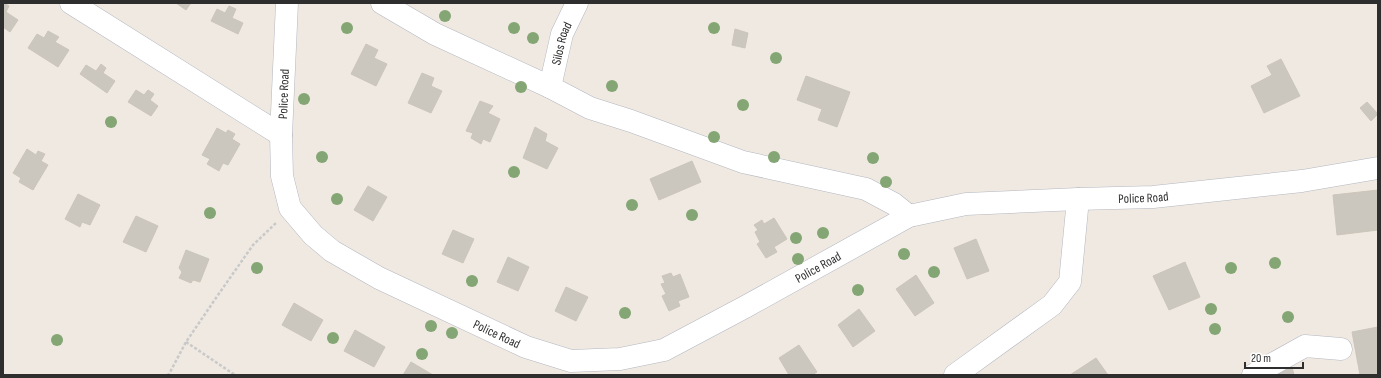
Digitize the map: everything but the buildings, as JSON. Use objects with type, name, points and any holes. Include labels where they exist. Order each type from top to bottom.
[{"type":"street","points":[[71,3],[281,135]]},
{"type":"street","name":"Police Road","points":[[287,3],[281,135],[282,176],[290,208],[314,235],[332,252],[379,278],[526,347],[572,361],[620,359],[664,350],[745,308],[909,216],[966,204],[1161,196],[1302,181],[1378,168]]},
{"type":"street","points":[[382,3],[435,34],[550,87],[590,108],[632,121],[743,162],[866,189],[894,204],[909,216]]},
{"type":"street","name":"Silos Road","points":[[550,87],[562,34],[578,3]]},
{"type":"street","points":[[955,375],[1052,305],[1070,282],[1078,199]]},
{"type":"street","points":[[1253,375],[1305,346],[1341,349]]},
{"type":"path","points":[[167,375],[170,374],[186,342],[253,245],[290,208]]},
{"type":"path","points":[[186,342],[235,375]]}]
